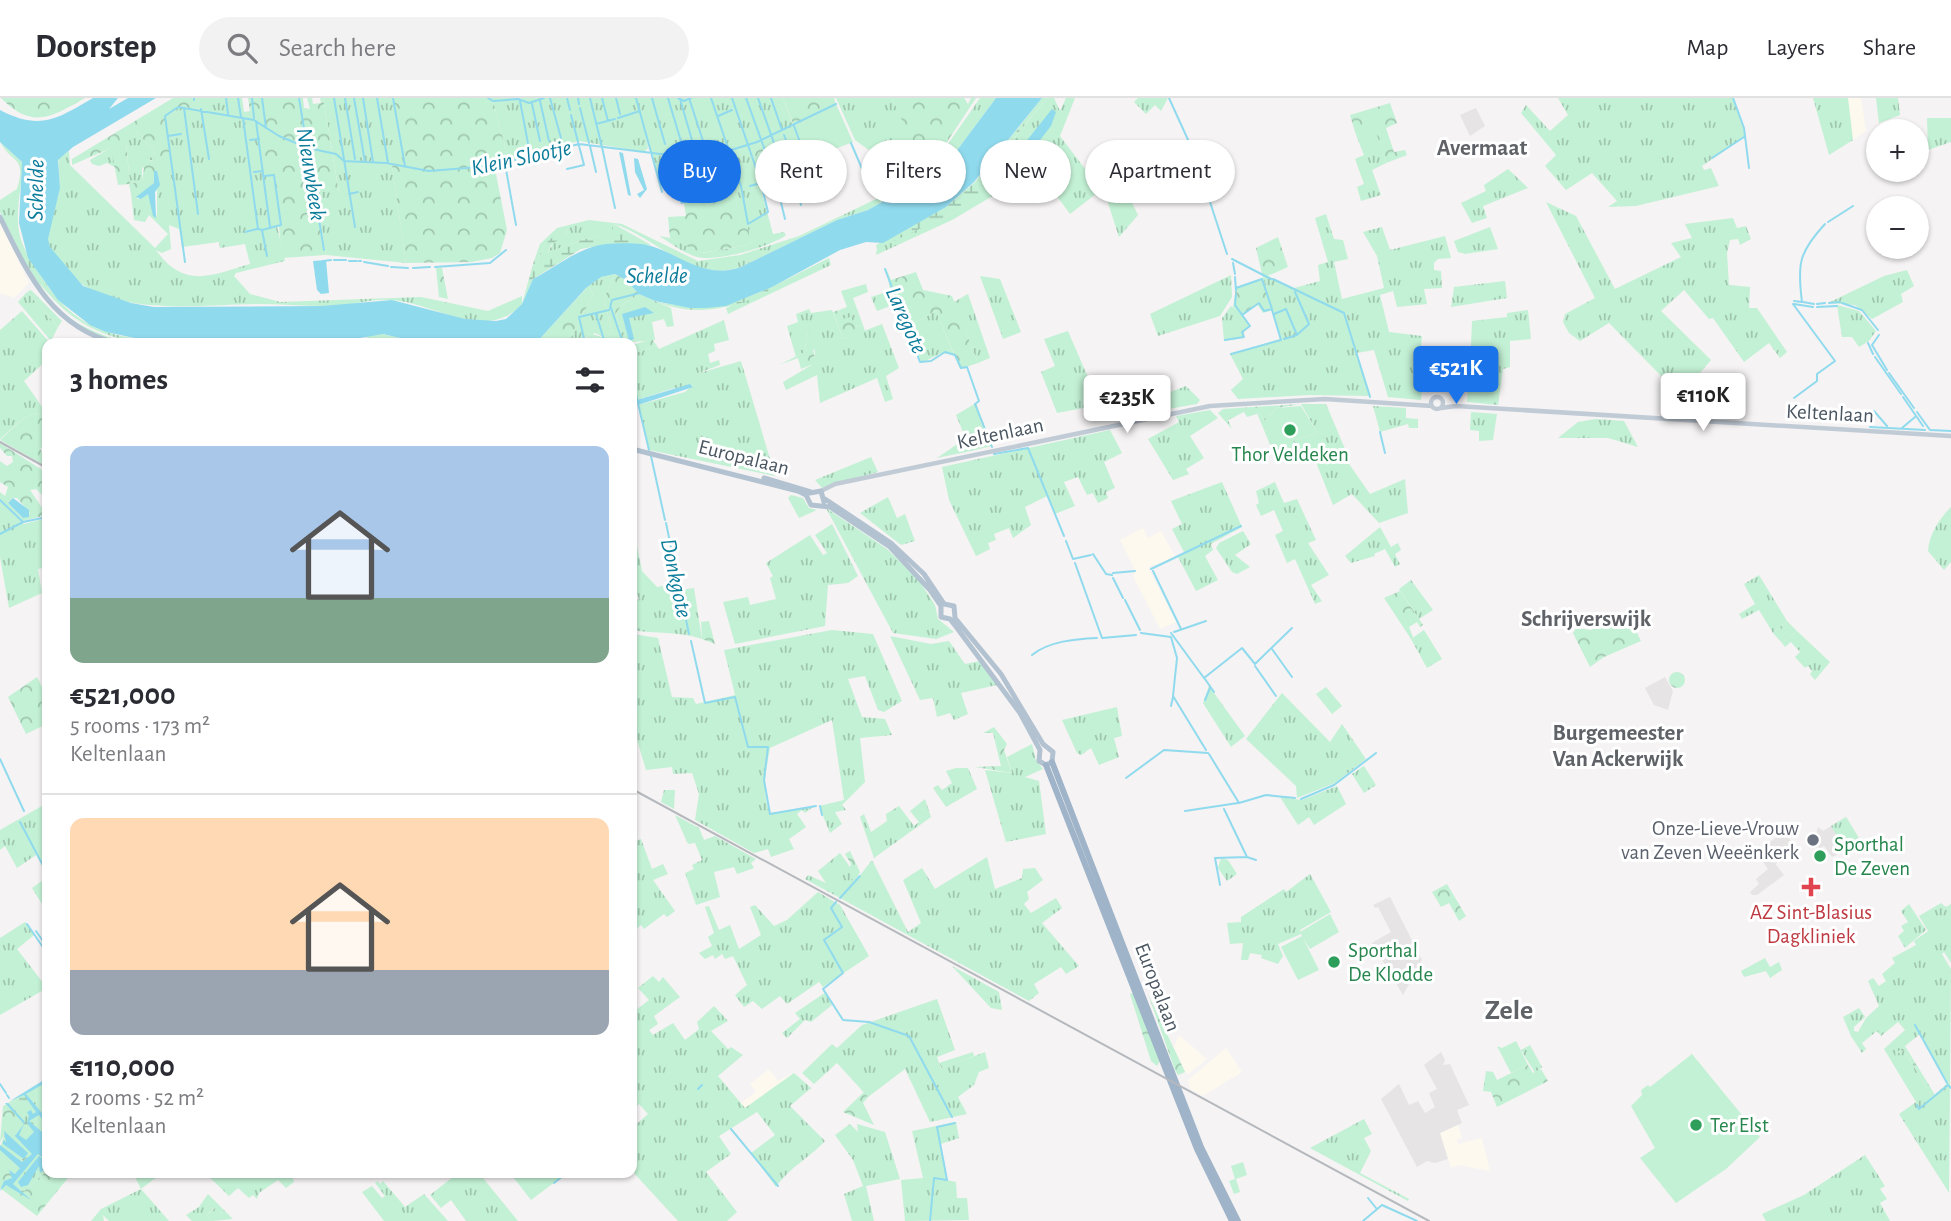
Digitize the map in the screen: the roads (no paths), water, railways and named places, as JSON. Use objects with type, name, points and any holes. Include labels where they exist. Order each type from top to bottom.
[{"type":"highway","name":"Europalaan","points":[[1049,763],[1204,1166],[1232,1221]]},
{"type":"highway","name":"Europalaan","points":[[1177,1091],[1238,1221]]},
{"type":"main road","points":[[0,216],[31,279],[49,304],[86,332],[102,338]]},
{"type":"main road","name":"Keltenlaan","points":[[1432,404],[1439,398],[1442,405]]},
{"type":"main road","name":"Keltenlaan","points":[[823,497],[842,484],[1210,406],[1296,400],[1432,404],[1951,436]]},
{"type":"main road","name":"Europalaan","points":[[637,450],[776,481],[809,495],[823,497],[891,543],[923,574],[942,605],[941,617],[952,618]]},
{"type":"main road","name":"Europalaan","points":[[809,495],[814,506],[823,497]]},
{"type":"main road","name":"Europalaan","points":[[942,605],[954,606],[952,618],[1002,685],[1043,749],[1054,753],[1049,763],[1038,760],[1043,749]]},
{"type":"water","name":"Schelde","points":[[93,98],[118,98],[109,109],[128,98],[156,98],[73,147],[58,160],[60,188],[48,239],[50,247],[83,286],[131,303],[154,307],[322,306],[392,300],[465,319],[496,321],[506,319],[522,304],[533,279],[577,253],[596,246],[617,243],[643,244],[696,266],[728,270],[741,267],[837,220],[880,203],[950,203],[883,243],[866,242],[840,250],[772,287],[726,306],[690,308],[655,301],[639,294],[626,280],[615,274],[601,277],[586,288],[541,338],[400,338],[383,334],[360,338],[134,338],[106,332],[90,325],[58,300],[28,258],[19,223],[22,162],[0,142],[0,110],[26,120],[38,121],[58,117]]},
{"type":"water","name":"Schelde","points":[[996,98],[1042,98],[1008,140],[980,140],[980,175],[966,189],[965,140]]},
{"type":"water","points":[[1052,109],[1056,112],[1051,126],[1040,140],[1027,140]]},
{"type":"water","points":[[619,152],[623,153],[631,196],[628,195]]},
{"type":"water","points":[[634,158],[638,159],[647,189],[640,198],[637,194],[644,190],[635,172]]},
{"type":"water","points":[[154,171],[157,171],[160,185],[155,192],[156,218],[153,216],[148,194],[141,199],[136,197],[154,183]]},
{"type":"water","points":[[326,260],[329,293],[321,294],[317,290],[313,261]]},
{"type":"water","points":[[645,307],[654,313],[629,318],[634,338],[628,338],[622,314]]},
{"type":"water","points":[[690,384],[693,387],[638,405],[637,400]]},
{"type":"water","points":[[13,498],[29,510],[29,517],[23,518],[8,503]]},
{"type":"water","points":[[42,1081],[42,1085],[26,1094],[42,1113],[42,1119],[39,1115],[29,1121],[42,1132],[42,1157],[38,1154],[13,1184],[31,1200],[6,1185],[0,1191],[4,1181],[12,1178],[9,1170],[15,1174],[20,1168],[0,1150],[0,1145],[22,1162],[32,1154],[15,1136],[24,1124],[5,1103],[25,1122],[19,1135],[26,1140],[34,1132],[27,1123],[27,1112],[36,1112],[24,1095],[10,1101]]},
{"type":"water","points":[[4,1131],[28,1153],[24,1159],[3,1144],[3,1140],[6,1142]]},
{"type":"water","points":[[39,1156],[42,1158],[42,1171],[40,1173],[39,1166],[28,1185],[21,1187],[18,1182]]},
{"type":"waterway","points":[[226,98],[228,114]]},
{"type":"waterway","points":[[238,98],[241,117]]},
{"type":"waterway","points":[[252,98],[254,118]]},
{"type":"waterway","points":[[262,98],[266,128]]},
{"type":"waterway","name":"Nieuwbeek","points":[[299,98],[324,250]]},
{"type":"waterway","name":"Klein Slootje","points":[[334,98],[355,227]]},
{"type":"waterway","points":[[345,98],[355,159]]},
{"type":"waterway","points":[[354,98],[365,162]]},
{"type":"waterway","points":[[363,98],[373,162]]},
{"type":"waterway","points":[[377,98],[388,163]]},
{"type":"waterway","name":"Klein Slootje","points":[[393,98],[405,166]]},
{"type":"waterway","points":[[488,98],[493,101],[518,99],[529,103],[544,98]]},
{"type":"waterway","points":[[550,98],[561,138]]},
{"type":"waterway","points":[[567,98],[570,110]]},
{"type":"waterway","points":[[578,98],[579,104]]},
{"type":"waterway","points":[[590,98],[602,147]]},
{"type":"waterway","points":[[602,98],[608,121]]},
{"type":"waterway","points":[[616,98],[620,114]]},
{"type":"waterway","points":[[636,98],[658,178]]},
{"type":"waterway","points":[[652,98],[664,140]]},
{"type":"waterway","points":[[668,98],[681,140]]},
{"type":"waterway","points":[[678,98],[684,101],[691,98]]},
{"type":"waterway","points":[[689,98],[703,140]]},
{"type":"waterway","points":[[711,98],[741,186],[748,224],[768,212],[766,203]]},
{"type":"waterway","name":"Klein Slootje","points":[[732,98],[761,183],[750,186]]},
{"type":"waterway","points":[[746,98],[775,178],[785,219]]},
{"type":"waterway","points":[[758,98],[785,174],[792,175],[801,205]]},
{"type":"waterway","points":[[771,98],[782,130]]},
{"type":"waterway","points":[[1169,98],[1194,153],[1227,254]]},
{"type":"waterway","points":[[1733,98],[1744,128],[1749,168]]},
{"type":"waterway","points":[[680,99],[692,140]]},
{"type":"waterway","points":[[520,101],[530,154]]},
{"type":"waterway","points":[[540,101],[549,141]]},
{"type":"waterway","points":[[532,104],[540,141]]},
{"type":"waterway","name":"Klein Slootje","points":[[185,262],[165,116],[178,107],[254,120],[279,136],[308,148],[336,154],[344,161],[386,163],[429,171],[491,166],[579,144],[685,157],[715,155],[757,142],[836,104]]},
{"type":"waterway","points":[[184,108],[198,214]]},
{"type":"waterway","points":[[580,108],[589,143]]},
{"type":"waterway","points":[[201,109],[209,159]]},
{"type":"waterway","points":[[718,116],[732,110]]},
{"type":"waterway","points":[[618,118],[640,111]]},
{"type":"waterway","points":[[567,169],[584,165],[571,115]]},
{"type":"waterway","points":[[243,118],[258,229],[262,230],[267,256]]},
{"type":"waterway","points":[[596,124],[615,119]]},
{"type":"waterway","points":[[256,121],[270,227]]},
{"type":"waterway","points":[[794,126],[799,140]]},
{"type":"waterway","points":[[168,136],[181,134]]},
{"type":"waterway","points":[[784,135],[786,140]]},
{"type":"waterway","points":[[1712,158],[1744,137]]},
{"type":"waterway","points":[[250,140],[258,139]]},
{"type":"waterway","points":[[851,143],[861,166]]},
{"type":"waterway","points":[[590,146],[596,172]]},
{"type":"waterway","points":[[602,147],[615,208]]},
{"type":"waterway","points":[[505,164],[516,225]]},
{"type":"waterway","points":[[254,172],[263,171]]},
{"type":"waterway","points":[[262,230],[281,225],[274,175],[264,176]]},
{"type":"waterway","points":[[349,194],[358,192]]},
{"type":"waterway","points":[[1828,222],[1853,206]]},
{"type":"waterway","points":[[1794,301],[1802,302],[1800,268],[1805,251],[1825,224]]},
{"type":"waterway","points":[[245,232],[257,229]]},
{"type":"waterway","points":[[435,267],[490,263],[506,250]]},
{"type":"waterway","points":[[1232,259],[1271,279]]},
{"type":"waterway","points":[[323,261],[331,260]]},
{"type":"waterway","points":[[334,260],[346,260]]},
{"type":"waterway","points":[[349,261],[357,261]]},
{"type":"waterway","points":[[364,262],[388,266]]},
{"type":"waterway","points":[[1233,263],[1235,274]]},
{"type":"waterway","points":[[391,267],[408,268]]},
{"type":"waterway","points":[[413,268],[430,267]]},
{"type":"waterway","name":"Laregote","points":[[885,269],[920,362],[931,361],[945,352],[955,355],[961,368],[967,367],[979,401],[975,404],[992,447]]},
{"type":"waterway","points":[[1235,277],[1236,291]]},
{"type":"waterway","points":[[1236,288],[1262,279],[1272,309],[1264,311],[1259,303],[1242,315]]},
{"type":"waterway","points":[[1273,279],[1344,313],[1370,397]]},
{"type":"waterway","points":[[1295,292],[1309,324],[1298,334]]},
{"type":"waterway","name":"Donkgote","points":[[610,308],[612,300],[640,293]]},
{"type":"waterway","points":[[1225,340],[1244,337],[1242,332],[1250,326],[1235,305],[1236,294]]},
{"type":"waterway","points":[[1803,302],[1814,304]]},
{"type":"waterway","points":[[1829,303],[1840,302]]},
{"type":"waterway","points":[[1817,304],[1825,303]]},
{"type":"waterway","points":[[1842,303],[1862,310],[1878,330]]},
{"type":"waterway","points":[[1793,304],[1835,361],[1817,374],[1817,381],[1794,398]]},
{"type":"waterway","points":[[1794,304],[1813,307]]},
{"type":"waterway","points":[[1817,307],[1837,306]]},
{"type":"waterway","name":"Donkgote","points":[[611,308],[621,338]]},
{"type":"waterway","points":[[1274,314],[1286,309],[1297,335],[1284,339]]},
{"type":"waterway","points":[[584,338],[579,317],[609,310]]},
{"type":"waterway","points":[[1231,354],[1281,340],[1272,310]]},
{"type":"waterway","points":[[596,314],[603,338]]},
{"type":"waterway","points":[[1879,335],[1872,345],[1887,370]]},
{"type":"waterway","points":[[1868,343],[1873,354]]},
{"type":"waterway","points":[[1875,357],[1901,394]]},
{"type":"waterway","points":[[1889,373],[1914,408]]},
{"type":"waterway","points":[[1903,397],[1923,426]]},
{"type":"waterway","name":"Donkgote","points":[[637,399],[649,450]]},
{"type":"waterway","points":[[1874,411],[1887,426]]},
{"type":"waterway","points":[[1917,412],[1930,430],[1951,431]]},
{"type":"waterway","points":[[1902,428],[1915,417]]},
{"type":"waterway","points":[[1870,427],[1925,430]]},
{"type":"waterway","points":[[1380,432],[1385,453]]},
{"type":"waterway","name":"Laregote","points":[[994,454],[1028,448],[1064,536]]},
{"type":"waterway","name":"Donkgote","points":[[651,456],[665,520]]},
{"type":"waterway","points":[[0,500],[22,521]]},
{"type":"waterway","points":[[0,534],[23,522],[42,518]]},
{"type":"waterway","name":"Donkgote","points":[[666,523],[689,634]]},
{"type":"waterway","points":[[1151,569],[1241,526]]},
{"type":"waterway","name":"Laregote","points":[[1066,541],[1073,559],[1091,555]]},
{"type":"waterway","name":"Laregote","points":[[1093,554],[1106,574],[1112,575]]},
{"type":"waterway","points":[[1075,563],[1102,638],[1136,635]]},
{"type":"waterway","points":[[1113,573],[1135,571]]},
{"type":"waterway","points":[[1153,571],[1181,629]]},
{"type":"waterway","name":"Laregote","points":[[1113,578],[1123,598]]},
{"type":"waterway","name":"Laregote","points":[[1125,600],[1140,630]]},
{"type":"waterway","points":[[1174,632],[1206,621]]},
{"type":"waterway","points":[[1171,633],[1204,678],[1242,648],[1255,664],[1292,628]]},
{"type":"waterway","name":"Laregote","points":[[1141,633],[1171,637],[1177,658],[1173,696],[1206,750]]},
{"type":"waterway","points":[[1032,655],[1054,644],[1097,638]]},
{"type":"waterway","name":"Donkgote","points":[[691,641],[705,703],[735,697],[748,747],[768,747],[764,780],[770,814],[816,806]]},
{"type":"waterway","points":[[1272,649],[1292,677]]},
{"type":"waterway","points":[[1255,666],[1276,696]]},
{"type":"waterway","points":[[1205,679],[1214,692]]},
{"type":"waterway","points":[[1205,700],[1210,688]]},
{"type":"waterway","name":"Laregote","points":[[1171,706],[1173,697]]},
{"type":"waterway","points":[[1126,778],[1164,750],[1208,753]]},
{"type":"waterway","name":"Laregote","points":[[1301,799],[1334,785],[1376,753]]},
{"type":"waterway","name":"Laregote","points":[[1209,754],[1239,803],[1266,795],[1295,798]]},
{"type":"waterway","points":[[0,759],[24,811]]},
{"type":"waterway","points":[[1185,811],[1238,803]]},
{"type":"waterway","name":"Donkgote","points":[[820,806],[822,815]]},
{"type":"waterway","points":[[1220,885],[1215,858],[1247,857],[1224,809]]},
{"type":"waterway","points":[[20,822],[42,864]]},
{"type":"waterway","points":[[1247,857],[1256,860]]},
{"type":"waterway","name":"Donkgote","points":[[840,898],[860,876]]},
{"type":"waterway","name":"Donkgote","points":[[836,902],[831,908],[842,927],[824,940],[843,973],[823,989],[843,1020],[869,1022],[909,1036],[952,1117]]},
{"type":"waterway","points":[[27,924],[42,946]]},
{"type":"waterway","points":[[36,931],[42,940]]},
{"type":"waterway","points":[[1915,1025],[1947,1083]]},
{"type":"waterway","points":[[0,1084],[6,1093]]},
{"type":"waterway","points":[[698,1089],[702,1085]]},
{"type":"waterway","points":[[1917,1105],[1919,1109],[1948,1085],[1951,1088]]},
{"type":"waterway","name":"Donkgote","points":[[930,1221],[934,1178],[947,1180],[937,1127],[955,1123]]},
{"type":"waterway","points":[[731,1129],[778,1186]]},
{"type":"waterway","points":[[554,1183],[560,1178]]},
{"type":"waterway","points":[[1368,1198],[1376,1208]]},
{"type":"waterway","points":[[1363,1221],[1382,1205],[1417,1221]]},
{"type":"railway","points":[[0,442],[42,465]]},
{"type":"railway","points":[[637,792],[1429,1221]]},
{"type":"place","name":"Thor Veldeken","points":[[1290,430]]},
{"type":"place","name":"Onze-Lieve-Vrouw van Zeven Weeënkerk","points":[[1813,840]]},
{"type":"place","name":"Sporthal De Zeven","points":[[1820,856]]},
{"type":"place","name":"AZ Sint-Blasius Dagkliniek","points":[[1811,887]]},
{"type":"place","name":"Sporthal De Klodde","points":[[1334,962]]},
{"type":"place","name":"Ter Elst","points":[[1696,1125]]},
{"type":"district","name":"Avermaat","points":[[1482,147]]},
{"type":"district","name":"Schrijverswijk","points":[[1586,618]]},
{"type":"district","name":"Burgemeester Van Ackerwijk","points":[[1618,745]]},
{"type":"district","name":"Zele","points":[[1509,1009]]}]
